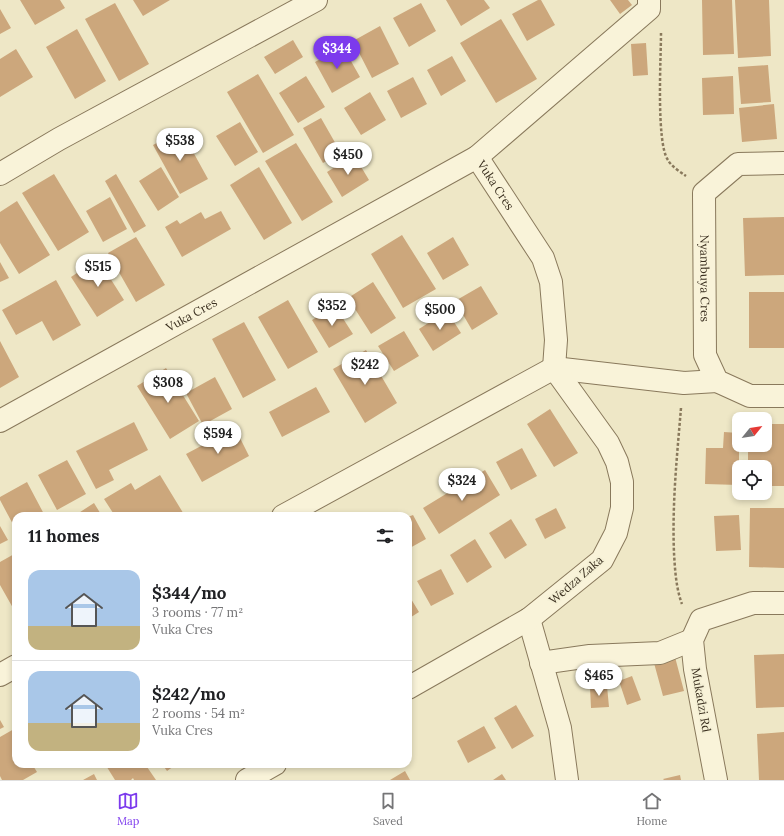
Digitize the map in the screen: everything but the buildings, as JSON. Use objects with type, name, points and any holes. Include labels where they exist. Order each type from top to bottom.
[{"type":"street","points":[[0,174],[59,139],[316,0]]},
{"type":"street","points":[[477,157],[597,55],[649,4]]},
{"type":"street","name":"Vuka Cres","points":[[0,420],[477,157],[543,258],[551,282],[556,340],[554,368]]},
{"type":"street","points":[[704,193],[738,164],[784,163]]},
{"type":"street","name":"Nyambuya Cres","points":[[704,193],[705,355],[718,381]]},
{"type":"street","points":[[290,512],[554,368],[684,383],[718,381],[750,396],[784,396]]},
{"type":"street","name":"Wedza Zaka","points":[[412,686],[529,619],[602,560],[616,533],[622,508],[622,482],[617,462],[608,443],[554,368]]},
{"type":"street","points":[[701,620],[753,603],[784,603]]},
{"type":"street","points":[[529,619],[560,728],[567,780]]},
{"type":"street","name":"Mukadzi Rd","points":[[701,620],[692,640],[695,670],[716,780]]},
{"type":"street","points":[[541,663],[590,656],[660,653],[692,640]]},
{"type":"street","points":[[0,675],[12,668]]},
{"type":"street","points":[[247,780],[268,768]]},
{"type":"path","points":[[649,4],[661,24],[661,125],[663,146],[668,160],[704,193]]},
{"type":"path","points":[[684,383],[674,486],[673,530],[676,574],[681,604],[701,620]]}]
